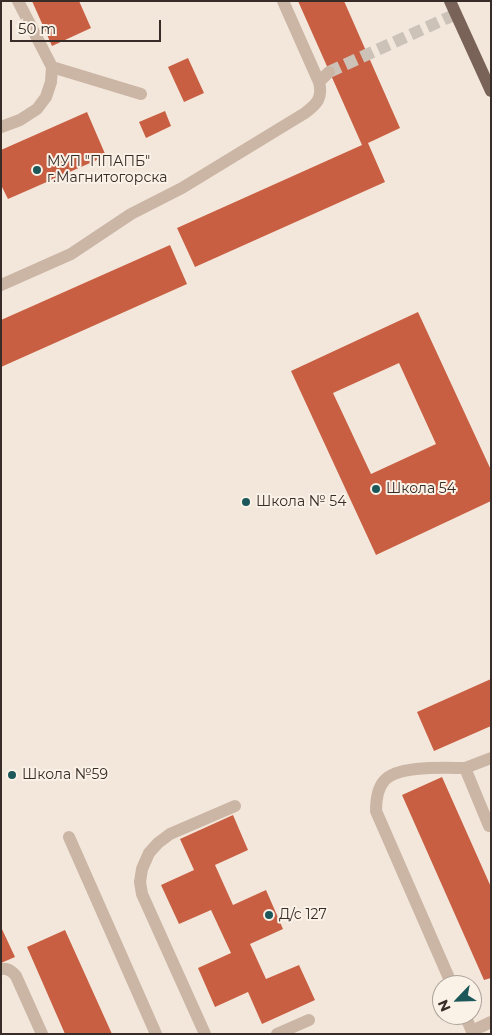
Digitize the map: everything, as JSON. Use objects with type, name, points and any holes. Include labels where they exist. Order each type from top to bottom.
[{"type":"main road","points":[[450,1],[491,91]]},
{"type":"lane","points":[[1,127],[20,120],[36,109],[46,97],[50,82],[52,67],[18,1]]},
{"type":"lane","points":[[1,285],[71,254],[131,214],[182,188],[314,107],[319,99],[321,90],[319,82],[283,1]]},
{"type":"lane","points":[[52,67],[141,94]]},
{"type":"lane","points":[[319,82],[329,72]]},
{"type":"lane","points":[[448,975],[376,811],[376,798],[385,780],[407,770],[465,768],[491,758]]},
{"type":"lane","points":[[465,768],[489,826]]},
{"type":"lane","points":[[205,1034],[142,894],[140,882],[142,869],[149,853],[158,843],[170,834],[236,806]]},
{"type":"lane","points":[[69,838],[156,1034]]},
{"type":"lane","points":[[1,970],[9,970],[16,976],[42,1034]]},
{"type":"lane","points":[[277,1034],[309,1020]]},
{"type":"lane","points":[[473,1032],[491,1022]]},
{"type":"building","points":[[32,1],[79,1],[91,28],[52,46]]},
{"type":"building","points":[[298,1],[344,1],[400,128],[368,143],[385,182],[195,267],[177,228],[362,145]]},
{"type":"building","points":[[188,58],[204,93],[184,102],[168,67]]},
{"type":"building","points":[[165,111],[171,126],[146,138],[139,122]]},
{"type":"building","name":"МУП \"ППАПБ\" г.Магнитогорска","points":[[87,112],[106,156],[8,199],[1,185],[1,150]]},
{"type":"building","points":[[170,245],[187,284],[1,367],[1,320]]},
{"type":"building","points":[[418,312],[491,470],[491,501],[376,555],[291,371]],"holes":[[[399,363],[436,444],[371,474],[333,393]]]},
{"type":"building","points":[[491,679],[491,726],[434,751],[417,712]]},
{"type":"building","points":[[442,777],[491,887],[491,978],[484,980],[402,795]]},
{"type":"building","points":[[233,815],[248,850],[215,865],[233,905],[266,890],[283,929],[250,944],[266,979],[299,965],[315,1000],[262,1024],[248,992],[215,1007],[198,968],[231,953],[211,910],[179,924],[161,885],[194,870],[180,839]]},
{"type":"building","points":[[1,927],[15,957],[1,963]]},
{"type":"building","points":[[65,930],[112,1034],[65,1034],[27,947]]},
{"type":"tunnel","points":[[329,72],[456,14]]},
{"type":"place","name":"МУП \"ППАПБ\" г.Магнитогорска","points":[[37,170]]},
{"type":"place","name":"Школа 54","points":[[376,489]]},
{"type":"place","name":"Школа № 54","points":[[246,502]]},
{"type":"place","name":"Школа №59","points":[[12,775]]},
{"type":"place","name":"Д/с 127","points":[[269,915]]}]
